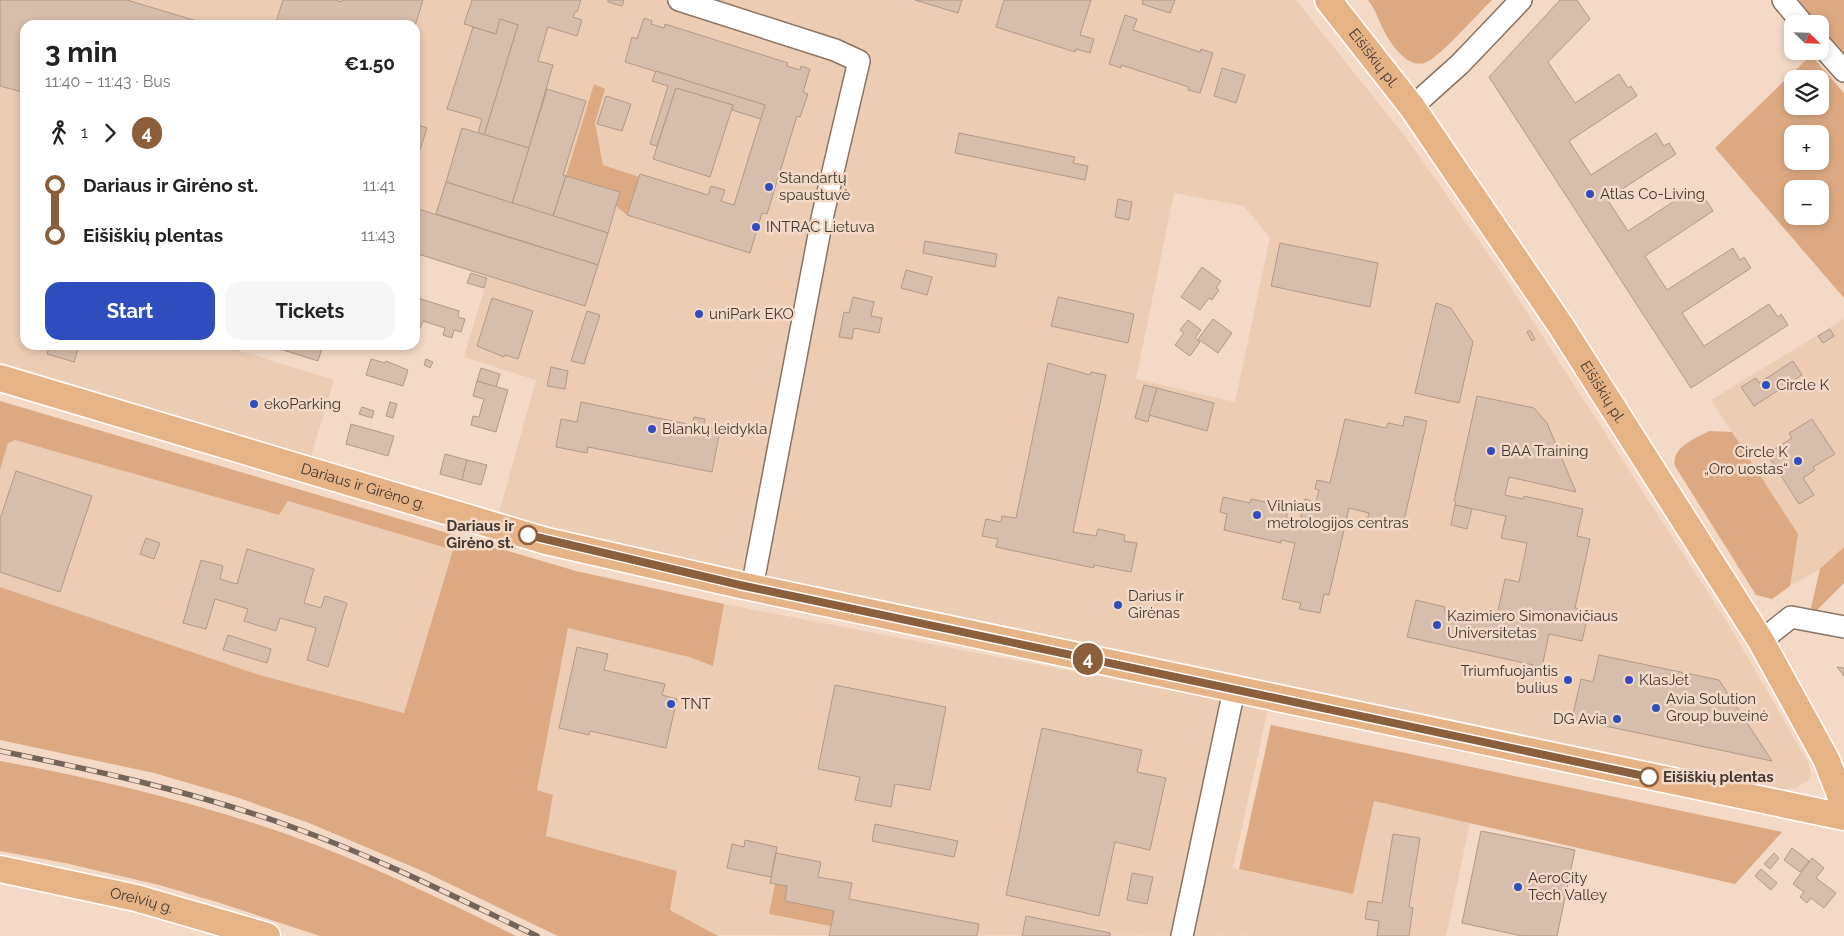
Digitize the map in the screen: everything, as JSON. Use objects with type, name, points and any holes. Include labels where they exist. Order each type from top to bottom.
[{"type":"main road","name":"Eišiškių pl.","points":[[1328,0],[1412,107],[1561,326],[1761,640],[1817,740],[1844,805]]},
{"type":"main road","name":"Dariaus ir Girėno g.","points":[[0,378],[546,540],[752,588],[1844,817]]},
{"type":"main road","points":[[1817,740],[1844,760]]},
{"type":"main road","name":"Oreivių g.","points":[[7,870],[136,898],[267,936]]},
{"type":"street","points":[[679,0],[835,50],[859,61],[823,214],[752,588]]},
{"type":"street","points":[[1412,107],[1460,64],[1521,0]]},
{"type":"street","points":[[1783,0],[1796,15]]},
{"type":"street","points":[[1829,54],[1844,71]]},
{"type":"street","points":[[1761,640],[1791,618],[1844,627]]},
{"type":"street","points":[[1182,936],[1234,690]]},
{"type":"shaded area","points":[[0,0],[1296,0],[1407,139],[1501,272],[1729,625],[1808,762],[1811,774],[1809,780],[1795,788],[1784,789],[602,541],[499,513],[536,380],[464,357],[488,277],[420,256],[420,20],[20,20],[20,350],[237,350],[334,380],[311,456],[0,362]],"holes":[[[1174,193],[1244,206],[1270,238],[1235,402],[1136,379]]]},
{"type":"shaded area","points":[[1368,0],[1492,0],[1438,54],[1424,63],[1418,64],[1407,60],[1394,47]]},
{"type":"shaded area","points":[[1799,0],[1844,0],[1844,55],[1829,38],[1829,15],[1810,15]]},
{"type":"shaded area","points":[[1806,60],[1815,60],[1824,70],[1796,70]]},
{"type":"shaded area","points":[[1829,76],[1844,93],[1844,298],[1715,148],[1784,81],[1784,115],[1829,115]]},
{"type":"shaded area","points":[[594,84],[605,89],[595,123],[603,165],[639,177],[627,215],[616,206],[620,192],[566,176]]},
{"type":"shaded area","points":[[1844,319],[1844,547],[1820,569],[1790,586],[1798,534],[1711,400]]},
{"type":"shaded area","points":[[0,401],[576,571],[724,604],[713,666],[689,657],[568,628],[537,790],[553,795],[546,836],[677,871],[670,910],[718,936],[558,936],[427,873],[309,823],[236,797],[154,773],[0,740],[0,587],[263,676],[404,713],[453,550],[288,501],[279,515],[15,440],[8,443],[0,470]]},
{"type":"shaded area","points":[[1709,431],[1732,432],[1798,534],[1790,586],[1772,599],[1756,595],[1675,466],[1675,459],[1680,449],[1685,444]]},
{"type":"shaded area","points":[[15,440],[279,515],[287,501],[453,550],[405,713],[263,676],[0,587],[0,470],[8,442]]},
{"type":"shaded area","points":[[1844,547],[1844,583],[1816,611],[1811,608],[1820,569]]},
{"type":"shaded area","points":[[724,604],[1268,709],[1233,868],[1353,894],[1374,801],[1470,823],[1446,936],[715,935],[670,910],[677,871],[546,836],[553,795],[537,790],[568,628],[689,657],[713,666]]},
{"type":"shaded area","points":[[1271,725],[1782,832],[1735,884],[1374,801],[1353,894],[1239,869]]},
{"type":"shaded area","points":[[0,761],[146,792],[254,823],[347,857],[516,936],[320,936],[159,885],[65,863],[0,851]]},
{"type":"shaded area","points":[[775,884],[787,886],[785,901],[834,911],[831,926],[769,914]]},
{"type":"building","points":[[0,0],[127,0],[193,20],[20,20],[20,91],[0,86]]},
{"type":"building","points":[[283,0],[335,0],[342,2],[342,0],[423,0],[417,20],[277,20]]},
{"type":"building","points":[[472,0],[581,0],[573,17],[582,20],[577,36],[548,27],[538,61],[553,65],[529,148],[484,135],[518,25],[500,19],[496,34],[464,24]]},
{"type":"building","points":[[608,0],[624,0],[622,6],[608,2]]},
{"type":"building","points":[[915,0],[962,0],[958,13]]},
{"type":"building","points":[[1004,0],[1091,0],[1080,35],[1094,39],[1090,53],[1076,49],[1075,52],[996,27]]},
{"type":"building","points":[[1143,0],[1175,0],[1170,13],[1142,4]]},
{"type":"building","name":"Atlas Co-Living","points":[[1560,0],[1577,0],[1590,19],[1548,62],[1575,103],[1619,74],[1628,88],[1631,86],[1637,96],[1569,141],[1591,175],[1656,133],[1664,146],[1669,143],[1676,154],[1607,199],[1628,231],[1693,189],[1702,203],[1706,200],[1713,211],[1645,256],[1667,290],[1733,248],[1740,260],[1744,257],[1751,268],[1682,313],[1704,346],[1769,304],[1778,317],[1781,314],[1788,325],[1691,388],[1489,77]]},
{"type":"building","points":[[1125,15],[1137,19],[1133,30],[1200,52],[1201,49],[1213,53],[1200,93],[1188,90],[1189,87],[1121,65],[1121,68],[1109,64]]},
{"type":"building","points":[[644,18],[652,21],[651,24],[664,28],[665,24],[788,63],[787,66],[800,70],[801,66],[810,69],[803,92],[808,94],[800,117],[797,116],[767,214],[762,213],[750,253],[627,215],[640,174],[708,195],[711,186],[725,190],[721,201],[734,205],[765,105],[625,62],[632,37],[637,39]]},
{"type":"building","points":[[500,19],[518,25],[484,135],[478,133],[482,119],[447,109],[473,27],[496,34]]},
{"type":"building","points":[[1222,68],[1245,75],[1236,103],[1214,96]]},
{"type":"building","points":[[656,71],[765,105],[761,119],[732,110],[733,105],[676,88],[657,146],[650,144],[668,86],[652,81]]},
{"type":"building","points":[[676,88],[733,105],[710,177],[653,159]]},
{"type":"building","points":[[547,89],[586,101],[563,175],[566,176],[553,216],[512,203]]},
{"type":"building","points":[[606,96],[631,104],[622,131],[597,124]]},
{"type":"building","points":[[420,126],[427,128],[420,150]]},
{"type":"building","points":[[462,128],[529,148],[512,203],[446,182]]},
{"type":"building","points":[[959,133],[1075,157],[1073,163],[1088,166],[1085,180],[955,153]]},
{"type":"building","points":[[566,176],[620,192],[608,233],[553,216]]},
{"type":"building","points":[[446,182],[608,233],[598,265],[436,214]]},
{"type":"building","points":[[1118,199],[1132,202],[1129,220],[1115,217]]},
{"type":"building","points":[[420,210],[598,265],[585,306],[420,255]]},
{"type":"building","points":[[925,241],[997,254],[995,267],[923,253]]},
{"type":"building","points":[[1280,243],[1378,263],[1370,307],[1271,286]]},
{"type":"building","points":[[1202,267],[1221,281],[1216,288],[1219,290],[1212,300],[1209,298],[1200,310],[1181,297]]},
{"type":"building","points":[[906,270],[932,277],[927,295],[901,288]]},
{"type":"building","points":[[471,273],[487,278],[484,288],[467,283]]},
{"type":"building","points":[[853,297],[874,302],[871,316],[882,318],[879,333],[854,328],[852,339],[839,337],[844,312],[849,313]]},
{"type":"building","points":[[1058,297],[1134,314],[1128,343],[1051,326]]},
{"type":"building","points":[[492,298],[533,311],[518,359],[505,355],[504,357],[477,346]]},
{"type":"building","points":[[420,299],[459,311],[458,317],[465,319],[461,332],[454,330],[452,338],[443,335],[445,328],[423,321],[420,328]]},
{"type":"building","points":[[1436,303],[1451,308],[1473,342],[1459,403],[1415,393]]},
{"type":"building","points":[[587,311],[600,315],[584,364],[571,361]]},
{"type":"building","points":[[1213,319],[1232,333],[1218,353],[1198,339]]},
{"type":"building","points":[[1188,320],[1201,330],[1195,338],[1200,342],[1190,356],[1175,345],[1184,333],[1180,330]]},
{"type":"building","points":[[1830,329],[1834,336],[1823,343],[1818,336]]},
{"type":"building","points":[[1530,330],[1535,339],[1532,341],[1527,332]]},
{"type":"building","points":[[48,350],[78,350],[74,362],[47,354]]},
{"type":"building","points":[[283,350],[321,350],[318,361]]},
{"type":"building","points":[[371,359],[385,363],[386,361],[408,370],[403,386],[366,375]]},
{"type":"building","points":[[426,359],[433,362],[430,368],[424,365]]},
{"type":"building","name":"Circle K","points":[[1793,361],[1802,375],[1754,406],[1741,387],[1756,378],[1759,383]]},
{"type":"building","points":[[1048,363],[1090,375],[1091,372],[1106,375],[1073,532],[1096,536],[1098,529],[1125,535],[1124,541],[1137,543],[1131,572],[1094,565],[1094,568],[996,547],[998,539],[982,536],[986,519],[1001,522],[1002,516],[1016,518]]},
{"type":"building","points":[[551,367],[568,371],[565,389],[547,386]]},
{"type":"building","points":[[481,368],[500,374],[496,387],[477,381]]},
{"type":"building","points":[[477,381],[508,390],[496,432],[471,425],[473,416],[479,417],[484,399],[473,396]]},
{"type":"building","points":[[1144,385],[1157,388],[1148,422],[1135,418]]},
{"type":"building","points":[[1157,388],[1214,403],[1207,431],[1149,415]]},
{"type":"building","points":[[1477,396],[1534,408],[1547,423],[1576,492],[1509,477],[1505,495],[1523,499],[1524,496],[1583,509],[1577,536],[1590,539],[1575,608],[1589,611],[1582,641],[1549,634],[1542,667],[1407,637],[1416,600],[1445,607],[1444,610],[1505,623],[1507,617],[1497,615],[1505,579],[1519,582],[1527,543],[1501,538],[1506,516],[1455,505],[1456,502],[1454,501]]},
{"type":"building","points":[[390,402],[397,404],[393,418],[386,416]]},
{"type":"building","points":[[581,402],[692,425],[694,417],[705,419],[703,427],[720,430],[712,472],[588,447],[587,453],[556,447],[561,419],[577,422]]},
{"type":"building","points":[[362,407],[374,411],[372,418],[359,414]]},
{"type":"building","name":"Vilniaus metrologijos centras","points":[[1405,416],[1427,421],[1402,529],[1367,521],[1369,513],[1349,508],[1329,595],[1324,594],[1320,613],[1299,609],[1301,603],[1282,599],[1295,543],[1281,540],[1281,543],[1224,530],[1227,514],[1220,512],[1223,497],[1250,503],[1251,499],[1289,507],[1286,517],[1300,520],[1305,499],[1316,502],[1319,490],[1315,489],[1317,480],[1330,483],[1345,419],[1386,428],[1388,423],[1403,426]]},
{"type":"building","name":"Circle K „Oro uostas“","points":[[1812,419],[1835,454],[1813,467],[1815,470],[1803,478],[1814,495],[1799,504],[1767,454],[1792,438],[1789,433]]},
{"type":"building","points":[[351,424],[394,436],[388,456],[346,444]]},
{"type":"building","points":[[445,454],[467,460],[462,480],[440,474]]},
{"type":"building","points":[[467,460],[487,465],[481,485],[462,480]]},
{"type":"building","points":[[16,471],[92,496],[60,592],[0,572],[0,519]]},
{"type":"building","points":[[1455,505],[1472,509],[1467,529],[1451,525]]},
{"type":"building","points":[[146,538],[160,543],[154,559],[140,554]]},
{"type":"building","points":[[247,549],[314,569],[304,603],[321,608],[325,596],[347,603],[328,667],[307,660],[316,628],[280,618],[276,631],[244,621],[248,609],[215,599],[206,629],[183,623],[201,560],[223,566],[220,579],[237,584]]},
{"type":"building","points":[[228,635],[271,649],[267,663],[223,650]]},
{"type":"building","points":[[577,647],[608,654],[604,670],[665,684],[662,695],[677,699],[666,748],[590,731],[589,735],[559,728]]},
{"type":"building","name":"Avia Solution Group buveinė","points":[[1599,655],[1719,680],[1772,761],[1572,719],[1581,679],[1593,682]]},
{"type":"building","points":[[1837,667],[1844,668],[1844,676]]},
{"type":"building","points":[[835,685],[946,707],[930,790],[895,784],[891,807],[855,800],[860,777],[818,769]]},
{"type":"building","points":[[1042,728],[1142,750],[1137,772],[1166,778],[1150,850],[1115,842],[1099,916],[1006,895]]},
{"type":"building","points":[[875,824],[958,841],[954,857],[872,841]]},
{"type":"building","name":"AeroCity Tech Valley","points":[[1481,831],[1575,850],[1557,936],[1522,936],[1462,923]]},
{"type":"building","points":[[1393,834],[1420,838],[1409,907],[1413,908],[1409,936],[1377,936],[1379,921],[1365,919],[1368,901],[1382,903]]},
{"type":"building","points":[[745,840],[777,847],[771,877],[727,868],[732,844],[744,847]]},
{"type":"building","points":[[1792,848],[1809,861],[1800,872],[1784,860]]},
{"type":"building","points":[[776,853],[821,862],[818,877],[852,883],[849,899],[979,924],[977,936],[829,936],[834,911],[785,901],[787,886],[770,883]]},
{"type":"building","points":[[1774,853],[1779,858],[1770,869],[1764,864]]},
{"type":"building","points":[[1812,858],[1824,868],[1816,878],[1836,893],[1824,908],[1811,898],[1807,903],[1800,897],[1804,892],[1793,884]]},
{"type":"building","points":[[1761,869],[1777,883],[1771,890],[1755,876]]},
{"type":"building","points":[[1132,873],[1153,877],[1147,904],[1127,900]]},
{"type":"building","points":[[1026,916],[1110,933],[1110,936],[1022,936]]},
{"type":"railway","points":[[0,751],[184,793],[292,827],[385,865],[537,936]]},
{"type":"bus line","name":"4","points":[[528,535],[740,585],[1649,777]]},
{"type":"place","name":"Standartų spaustuvė","points":[[769,187]]},
{"type":"place","name":"Atlas Co-Living","points":[[1590,194]]},
{"type":"place","name":"INTRAC Lietuva","points":[[756,227]]},
{"type":"place","name":"uniPark EKO","points":[[699,314]]},
{"type":"place","name":"Circle K","points":[[1766,385]]},
{"type":"place","name":"ekoParking","points":[[254,404]]},
{"type":"place","name":"Blankų leidykla","points":[[652,429]]},
{"type":"place","name":"BAA Training","points":[[1491,451]]},
{"type":"place","name":"Circle K „Oro uostas“","points":[[1798,461]]},
{"type":"place","name":"Vilniaus metrologijos centras","points":[[1257,515]]},
{"type":"place","name":"Dariaus ir Girėno st.","points":[[528,535]]},
{"type":"place","name":"Darius ir Girėnas","points":[[1118,605]]},
{"type":"place","name":"Kazimiero Simonavičiaus Universitetas","points":[[1437,625]]},
{"type":"place","name":"Triumfuojantis bulius","points":[[1568,680]]},
{"type":"place","name":"KlasJet","points":[[1629,680]]},
{"type":"place","name":"TNT","points":[[671,704]]},
{"type":"place","name":"Avia Solution Group buveinė","points":[[1656,708]]},
{"type":"place","name":"DG Avia","points":[[1617,719]]},
{"type":"place","name":"Eišiškių plentas","points":[[1649,777]]},
{"type":"place","name":"AeroCity Tech Valley","points":[[1518,887]]}]
